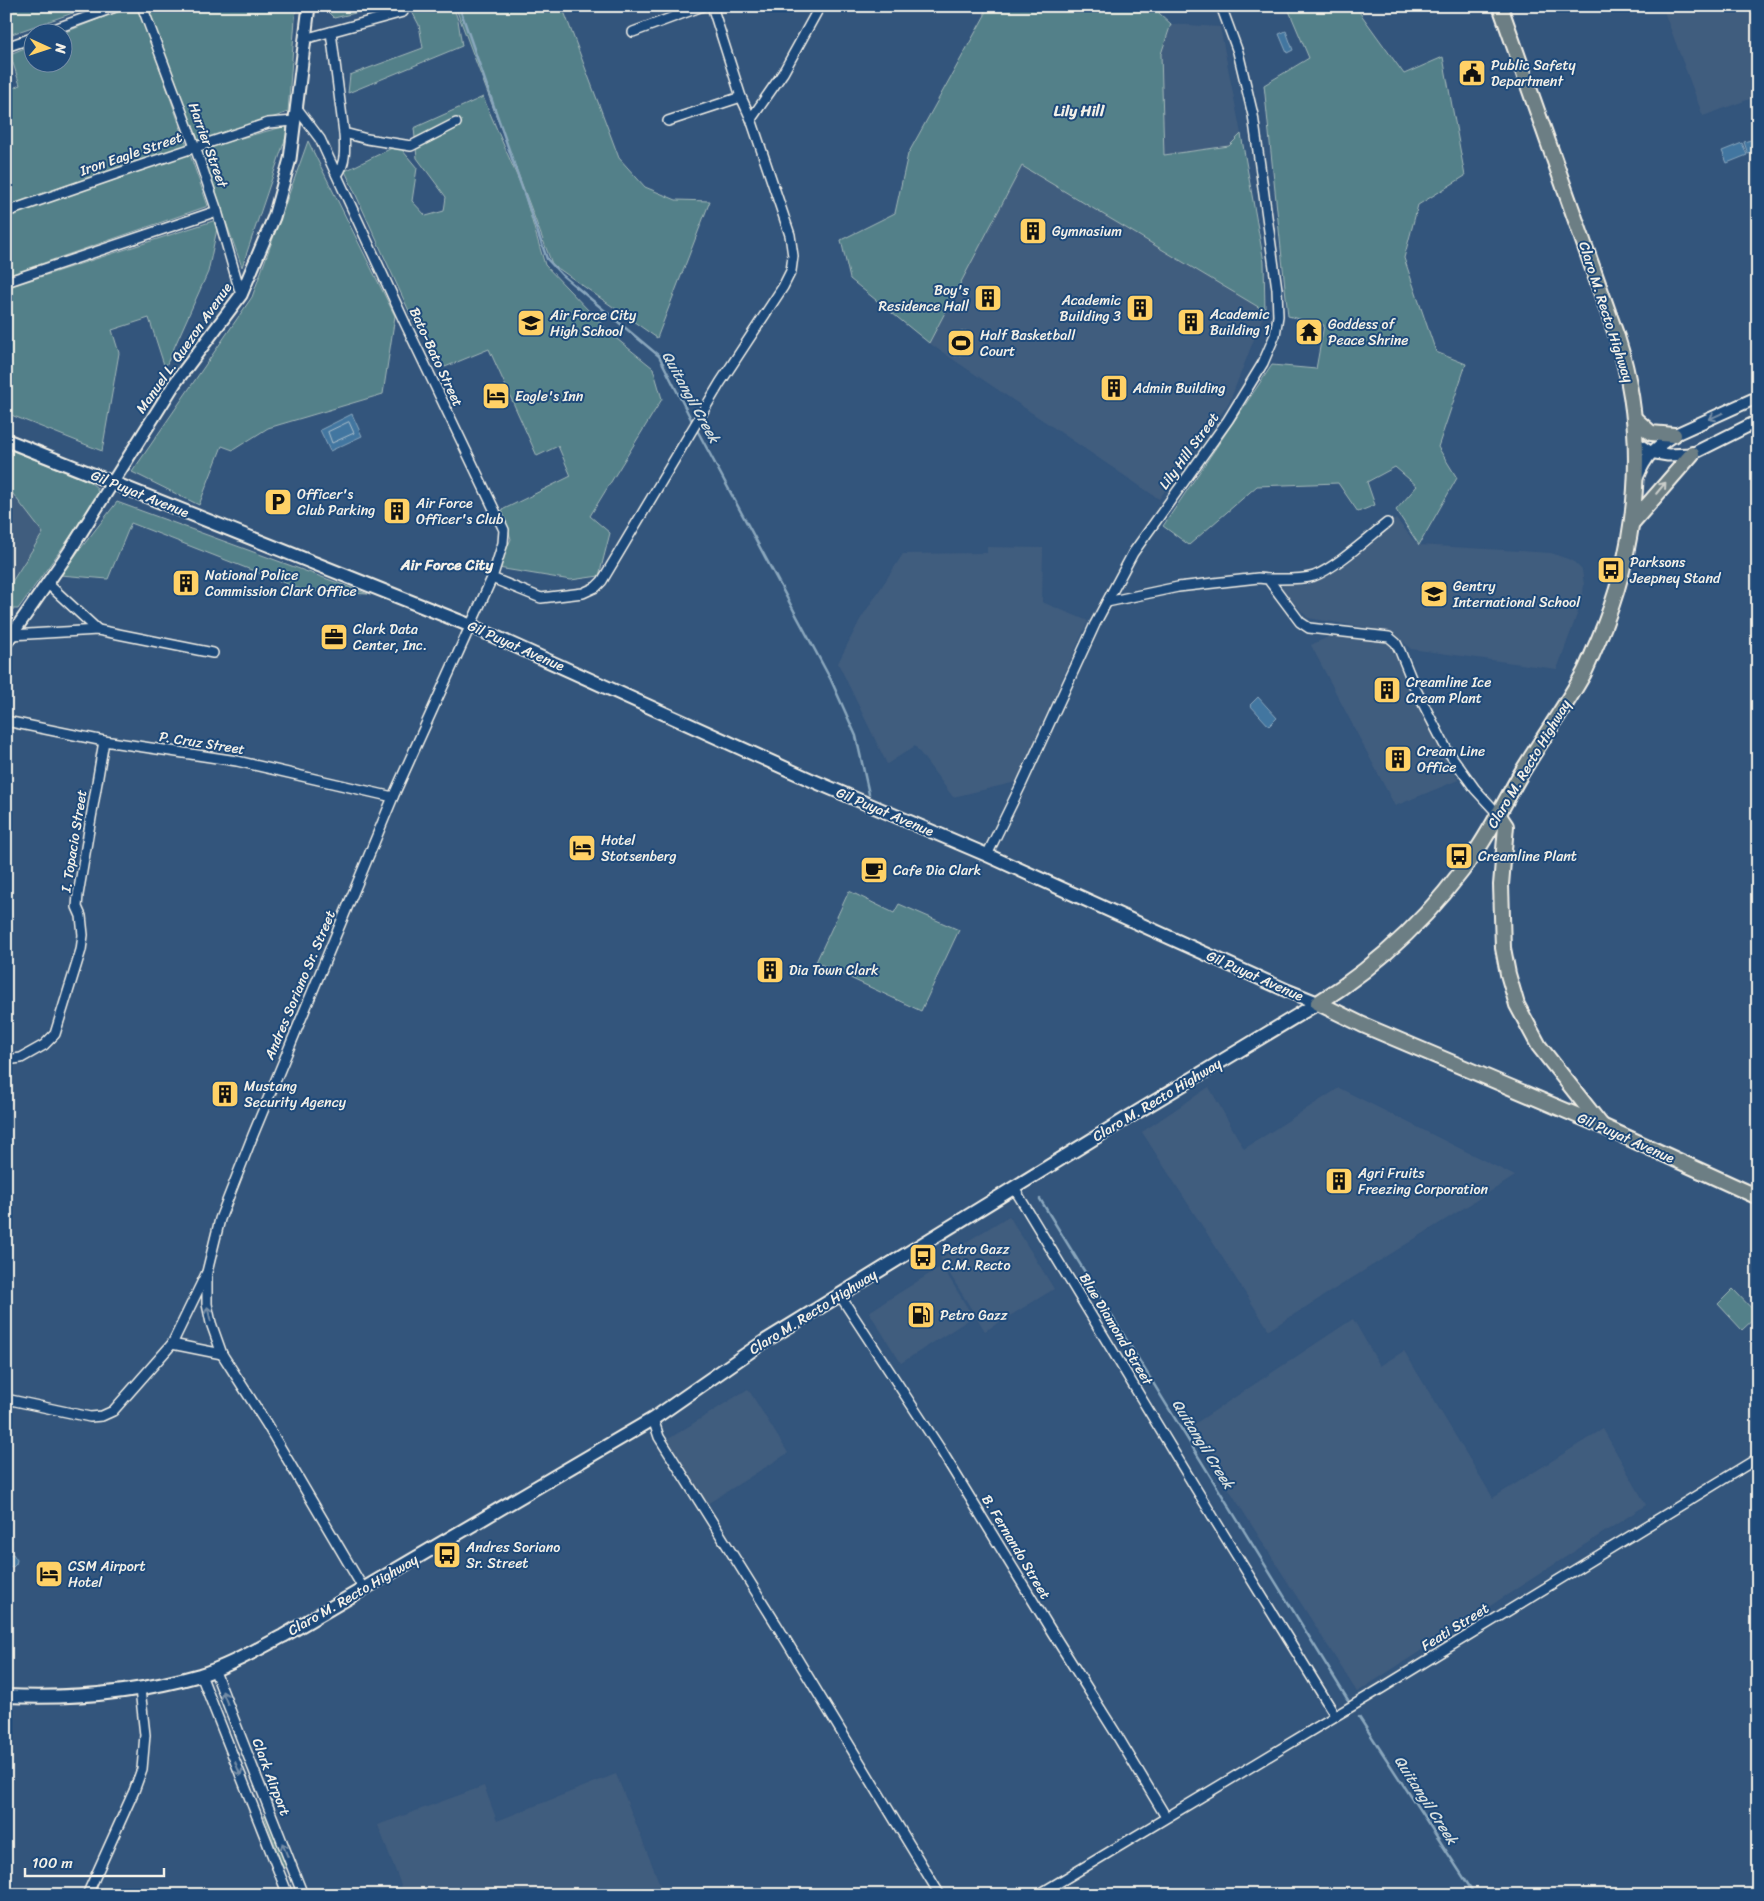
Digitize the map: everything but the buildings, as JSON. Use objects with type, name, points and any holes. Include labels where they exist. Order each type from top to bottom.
[{"type":"main road","name":"Claro M. Recto Highway","points":[[6,1696],[84,1696],[140,1689],[201,1674],[236,1661],[283,1636],[653,1419],[765,1341],[839,1294],[1318,1003],[1364,971],[1414,926],[1460,874],[1480,846],[1522,772],[1584,672],[1614,597],[1632,523],[1635,482],[1636,442],[1629,377],[1500,6]]},
{"type":"main road","points":[[1634,418],[1651,433],[1674,435]]},
{"type":"main road","name":"Gil Puyat Avenue","points":[[6,440],[469,625],[1318,1003],[1363,1025],[1602,1126],[1758,1197]]},
{"type":"main road","points":[[1632,523],[1692,454]]},
{"type":"main road","points":[[1498,814],[1506,826],[1501,885],[1503,948],[1517,1005],[1539,1046],[1602,1126]]},
{"type":"street","points":[[72,23],[118,6]]},
{"type":"street","name":"Harrier Street","points":[[142,6],[217,211],[241,295]]},
{"type":"street","name":"Manuel L. Quezon Avenue","points":[[9,639],[113,483],[175,383],[241,295],[274,217],[290,159],[309,6]]},
{"type":"street","points":[[632,32],[703,6]]},
{"type":"street","points":[[492,578],[541,598],[583,593],[596,587],[602,581],[720,383],[783,287],[791,271],[793,256],[790,235],[751,119],[741,97],[712,6]]},
{"type":"street","points":[[751,119],[783,74],[820,6]]},
{"type":"street","name":"Lily Hill Street","points":[[988,856],[1107,602],[1133,553],[1228,420],[1263,363],[1275,335],[1278,316],[1277,289],[1253,115],[1238,52],[1222,6]]},
{"type":"street","points":[[304,39],[402,12]]},
{"type":"street","points":[[331,32],[345,150],[343,167],[337,176]]},
{"type":"street","points":[[6,47],[22,41]]},
{"type":"street","points":[[668,121],[741,97]]},
{"type":"street","name":"Bato-Bato Street","points":[[296,107],[320,139],[504,530],[492,578],[469,625]]},
{"type":"street","name":"Iron Eagle Street","points":[[6,212],[268,123],[295,121]]},
{"type":"street","points":[[344,133],[367,139],[411,146],[456,123]]},
{"type":"street","points":[[6,282],[217,211]]},
{"type":"street","points":[[1635,482],[1650,452],[1674,435],[1758,397]]},
{"type":"street","points":[[1636,442],[1650,452],[1668,455],[1692,454],[1758,420]]},
{"type":"street","points":[[1107,602],[1178,587],[1258,578],[1268,580],[1314,576],[1329,568],[1387,523]]},
{"type":"street","points":[[1268,580],[1300,622],[1308,628],[1376,634],[1389,637],[1396,643],[1415,688],[1447,750],[1475,788],[1498,814]]},
{"type":"street","points":[[47,583],[98,630]]},
{"type":"street","name":"Andres Soriano Sr. Street","points":[[363,1588],[266,1423],[222,1354],[206,1304],[207,1272],[220,1219],[393,797],[469,625]]},
{"type":"street","points":[[9,639],[98,630],[213,653]]},
{"type":"street","name":"P. Cruz Street","points":[[6,721],[104,741],[237,761],[393,797]]},
{"type":"street","name":"I. Topacio Street","points":[[6,1060],[21,1058],[29,1054],[44,1045],[54,1034],[82,950],[83,935],[81,916],[77,907],[78,895],[104,741]]},
{"type":"street","name":"Blue Diamond Street","points":[[1014,1188],[1335,1715]]},
{"type":"street","points":[[6,1399],[90,1417],[102,1416],[113,1411],[172,1344],[207,1272]]},
{"type":"street","name":"B. Fernando Street","points":[[839,1294],[939,1447],[1166,1817]]},
{"type":"street","points":[[172,1344],[222,1354]]},
{"type":"street","points":[[653,1419],[659,1437],[778,1627],[940,1895]]},
{"type":"street","name":"Feati Street","points":[[1038,1895],[1758,1458]]},
{"type":"street","name":"Clark Airport","points":[[214,1669],[303,1895]]},
{"type":"street","name":"Clark Airport","points":[[201,1674],[288,1895]]},
{"type":"street","points":[[87,1895],[142,1769],[145,1735],[140,1689]]},
{"type":"street","points":[[280,1876],[293,1871]]},
{"type":"shaded area","points":[[1662,6],[1758,6],[1758,96],[1703,116]]},
{"type":"shaded area","points":[[1171,24],[1220,27],[1241,134],[1229,146],[1164,155],[1161,54]]},
{"type":"shaded area","points":[[1022,165],[1265,311],[1229,403],[1159,499],[929,343]]},
{"type":"shaded area","points":[[6,486],[43,533],[6,591]]},
{"type":"shaded area","name":"Gentry International School","points":[[1396,519],[1418,545],[1551,553],[1573,561],[1582,570],[1584,585],[1582,601],[1557,669],[1411,649],[1392,632],[1308,618],[1282,588],[1283,583],[1305,585],[1317,581]]},
{"type":"shaded area","points":[[987,547],[1043,548],[1042,602],[1088,621],[1016,782],[953,797],[915,746],[887,764],[838,663],[860,620],[903,554],[987,553]]},
{"type":"shaded area","points":[[1328,637],[1370,637],[1389,642],[1458,780],[1395,806],[1311,645]]},
{"type":"shaded area","points":[[1209,1087],[1244,1149],[1339,1088],[1515,1176],[1269,1330],[1142,1132]]},
{"type":"shaded area","points":[[1009,1216],[1054,1289],[985,1331],[940,1258]]},
{"type":"shaded area","name":"Petro Gazz","points":[[942,1266],[973,1317],[901,1363],[869,1312]]},
{"type":"shaded area","points":[[1353,1319],[1380,1366],[1404,1351],[1493,1498],[1603,1429],[1646,1505],[1357,1692],[1190,1427]]},
{"type":"shaded area","points":[[748,1389],[788,1453],[707,1504],[667,1440]]},
{"type":"shaded area","points":[[616,1774],[664,1895],[405,1895],[378,1825],[484,1786],[497,1821]]},
{"type":"green space","points":[[6,6],[93,6],[47,22],[22,22],[22,30],[6,36]]},
{"type":"green space","points":[[132,6],[138,6],[208,206],[6,276],[6,91],[20,85],[10,54],[22,49],[22,72],[72,72],[72,29]]},
{"type":"green space","points":[[143,6],[296,6],[288,112],[195,146]]},
{"type":"green space","points":[[325,6],[385,6],[334,18],[325,9]]},
{"type":"green space","points":[[409,6],[453,6],[458,20],[462,46],[348,93],[350,75],[423,48],[419,25]]},
{"type":"green space","points":[[455,6],[562,6],[619,158],[645,187],[676,200],[710,201],[657,338],[552,264]]},
{"type":"green space","points":[[984,6],[1160,6],[1159,13],[1171,24],[1161,54],[1164,155],[1229,146],[1241,134],[1264,262],[1265,311],[1022,166],[929,343],[850,279],[841,240],[895,213],[908,154],[985,15]]},
{"type":"green space","points":[[1287,6],[1355,6],[1404,74],[1443,57],[1465,176],[1418,205],[1404,258],[1436,352],[1466,364],[1438,447],[1457,478],[1419,545],[1396,510],[1417,486],[1395,467],[1367,482],[1375,505],[1358,512],[1338,483],[1257,486],[1189,545],[1163,526],[1272,365],[1316,369],[1324,325],[1288,316],[1264,85],[1309,58]]},
{"type":"green space","points":[[483,97],[523,190],[545,265],[612,335],[653,368],[662,399],[590,516],[610,533],[599,576],[571,580],[498,568],[511,539],[502,510],[571,476],[558,446],[537,456],[489,349],[445,367],[414,322],[345,171],[398,145],[417,168],[412,201],[426,216],[444,211],[446,197],[417,158],[414,128]]},
{"type":"green space","points":[[290,125],[242,267],[200,149]]},
{"type":"green space","points":[[308,141],[395,316],[383,394],[268,428],[233,450],[222,446],[199,505],[132,472],[252,297]]},
{"type":"green space","points":[[219,219],[208,272],[165,368],[149,318],[112,330],[119,353],[102,451],[6,413],[6,288]]},
{"type":"green space","name":"Half Basketball Court","points":[[966,331],[972,352],[955,356],[949,335]]},
{"type":"green space","points":[[6,448],[90,482],[97,488],[98,496],[18,609],[13,609],[6,605],[6,591],[43,533],[6,485]]},
{"type":"green space","points":[[117,502],[368,594],[305,591],[131,523],[108,579],[60,575]]},
{"type":"green space","points":[[849,891],[894,913],[899,904],[959,930],[921,1011],[816,962]]},
{"type":"green space","points":[[1733,1289],[1758,1315],[1742,1330],[1718,1304]]},
{"type":"green space","points":[[267,1814],[286,1868],[283,1867],[264,1815]]},
{"type":"water","points":[[1286,31],[1293,50],[1287,53],[1279,34]]},
{"type":"water","points":[[1754,139],[1758,151],[1748,154],[1744,142]]},
{"type":"water","points":[[1742,143],[1747,155],[1727,163],[1722,151]]},
{"type":"water","points":[[352,414],[362,436],[330,451],[320,430]]},
{"type":"water","points":[[1258,697],[1277,718],[1269,726],[1250,705]]},
{"type":"water","points":[[6,1532],[10,1537],[11,1543],[7,1555],[13,1554],[17,1560],[13,1567],[6,1566]]},
{"type":"waterway","name":"Quitangil Creek","points":[[459,6],[547,259],[562,275],[659,356],[693,423]]},
{"type":"waterway","name":"Quitangil Creek","points":[[696,428],[831,680],[856,736],[869,794]]},
{"type":"waterway","name":"Quitangil Creek","points":[[1040,1199],[1348,1700]]},
{"type":"waterway","name":"Quitangil Creek","points":[[1359,1717],[1475,1895]]},
{"type":"place","name":"Public Safety Department","points":[[1472,73]]},
{"type":"place","name":"Gymnasium","points":[[1033,231]]},
{"type":"place","name":"Boy's Residence Hall","points":[[988,298]]},
{"type":"place","name":"Academic Building 3","points":[[1140,308]]},
{"type":"place","name":"Academic Building 1","points":[[1191,322]]},
{"type":"place","name":"Air Force City High School","points":[[531,323]]},
{"type":"place","name":"Goddess of Peace Shrine","points":[[1309,332]]},
{"type":"place","name":"Half Basketball Court","points":[[961,343]]},
{"type":"place","name":"Admin Building","points":[[1114,388]]},
{"type":"place","name":"Eagle's Inn","points":[[496,396]]},
{"type":"place","name":"Officer's Club Parking","points":[[278,502]]},
{"type":"place","name":"Air Force Officer's Club","points":[[397,511]]},
{"type":"place","name":"Parksons Jeepney Stand","points":[[1611,570]]},
{"type":"place","name":"National Police Commission Clark Office","points":[[186,583]]},
{"type":"place","name":"Gentry International School","points":[[1434,594]]},
{"type":"place","name":"Clark Data Center, Inc.","points":[[334,637]]},
{"type":"place","name":"Creamline Ice Cream Plant","points":[[1387,690]]},
{"type":"place","name":"Cream Line Office","points":[[1398,759]]},
{"type":"place","name":"Hotel Stotsenberg","points":[[582,848]]},
{"type":"place","name":"Creamline Plant","points":[[1459,856]]},
{"type":"place","name":"Cafe Dia Clark","points":[[874,870]]},
{"type":"place","name":"Dia Town Clark","points":[[770,970]]},
{"type":"place","name":"Mustang Security Agency","points":[[225,1094]]},
{"type":"place","name":"Agri Fruits Freezing Corporation","points":[[1339,1181]]},
{"type":"place","name":"Petro Gazz C.M. Recto","points":[[923,1257]]},
{"type":"place","name":"Petro Gazz","points":[[921,1315]]},
{"type":"place","name":"Andres Soriano Sr. Street","points":[[447,1555]]},
{"type":"place","name":"CSM Airport Hotel","points":[[49,1574]]},
{"type":"district","name":"Lily Hill","points":[[1079,111]]},
{"type":"district","name":"Air Force City","points":[[447,565]]}]
